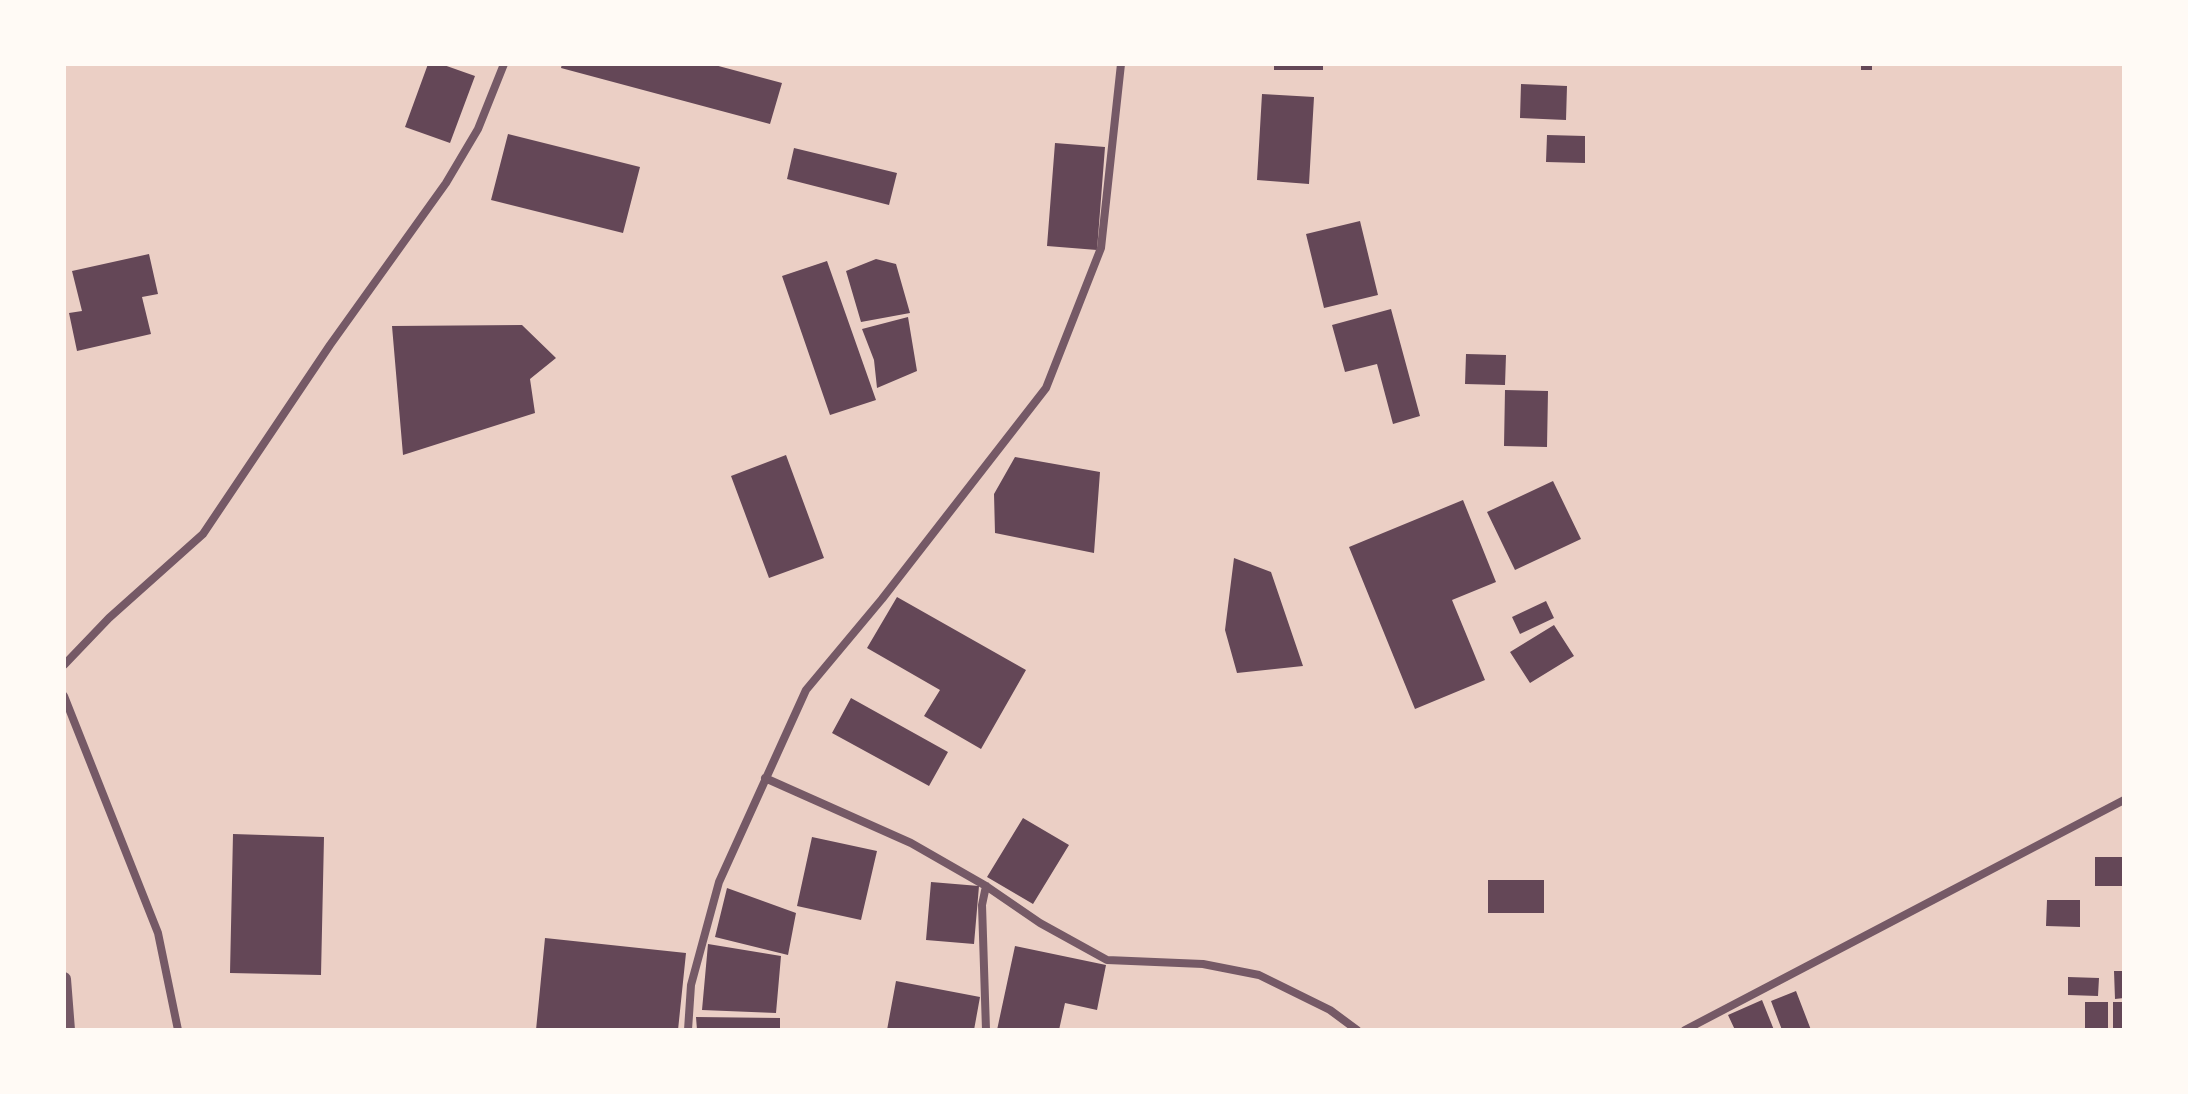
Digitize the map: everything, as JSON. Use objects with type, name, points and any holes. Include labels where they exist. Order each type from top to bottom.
[{"type":"street","points":[[64,665],[109,618],[203,534],[446,183],[478,129],[504,64]]},
{"type":"street","points":[[688,1030],[691,985],[719,882],[806,690],[882,599],[1046,388],[1101,248],[1121,64]]},
{"type":"street","points":[[64,696],[158,933],[178,1030]]},
{"type":"street","points":[[765,778],[911,843],[986,886],[1040,923],[1107,960],[1203,964],[1259,975],[1330,1010],[1357,1030]]},
{"type":"street","points":[[1685,1030],[2124,800]]},
{"type":"street","points":[[986,886],[982,905],[986,1030]]},
{"type":"street","points":[[64,979],[68,1030]]},
{"type":"shaded area","points":[[64,64],[2124,64],[2124,1030],[64,1030]]},
{"type":"building","points":[[428,64],[441,64],[475,76],[450,143],[405,127]]},
{"type":"building","points":[[562,64],[711,64],[782,83],[770,124],[561,68]]},
{"type":"building","points":[[1274,64],[1323,64],[1323,70],[1274,70]]},
{"type":"building","points":[[1861,64],[1872,64],[1872,70],[1861,70]]},
{"type":"building","points":[[1521,84],[1567,86],[1566,120],[1520,118]]},
{"type":"building","points":[[1262,94],[1314,97],[1309,184],[1257,180]]},
{"type":"building","points":[[508,134],[640,167],[623,233],[491,200]]},
{"type":"building","points":[[1547,135],[1585,136],[1585,163],[1546,162]]},
{"type":"building","points":[[1055,143],[1105,147],[1097,250],[1047,246]]},
{"type":"building","points":[[794,148],[897,173],[889,205],[787,179]]},
{"type":"building","points":[[1360,221],[1378,295],[1324,308],[1306,234]]},
{"type":"building","points":[[149,254],[158,294],[142,297],[151,334],[77,351],[69,313],[82,311],[72,271]]},
{"type":"building","points":[[876,259],[896,264],[910,313],[861,322],[846,271]]},
{"type":"building","points":[[827,261],[876,400],[830,415],[782,276]]},
{"type":"building","points":[[1391,309],[1420,416],[1393,424],[1377,364],[1345,372],[1332,325]]},
{"type":"building","points":[[908,317],[917,371],[877,388],[874,360],[862,329]]},
{"type":"building","points":[[522,325],[556,358],[530,379],[535,413],[403,455],[392,326]]},
{"type":"building","points":[[1466,354],[1506,355],[1505,385],[1465,384]]},
{"type":"building","points":[[1505,390],[1548,391],[1547,447],[1504,446]]},
{"type":"building","points":[[786,455],[824,558],[769,578],[731,476]]},
{"type":"building","points":[[1015,457],[1100,472],[1094,553],[995,533],[994,494]]},
{"type":"building","points":[[1553,481],[1581,539],[1515,570],[1487,512]]},
{"type":"building","points":[[1463,500],[1496,582],[1452,600],[1485,680],[1415,709],[1349,547]]},
{"type":"building","points":[[1234,558],[1271,572],[1303,666],[1237,673],[1225,630]]},
{"type":"building","points":[[897,597],[1026,670],[981,749],[924,716],[940,690],[867,648]]},
{"type":"building","points":[[1546,601],[1554,618],[1520,634],[1512,617]]},
{"type":"building","points":[[1554,625],[1574,656],[1530,683],[1510,652]]},
{"type":"building","points":[[851,698],[948,752],[929,786],[832,733]]},
{"type":"building","points":[[1023,818],[1069,845],[1033,904],[987,877]]},
{"type":"building","points":[[233,834],[324,837],[321,975],[230,973]]},
{"type":"building","points":[[812,837],[877,851],[861,920],[797,906]]},
{"type":"building","points":[[2095,857],[2124,857],[2124,886],[2095,886]]},
{"type":"building","points":[[1488,880],[1544,880],[1544,913],[1488,913]]},
{"type":"building","points":[[931,882],[979,886],[974,944],[926,940]]},
{"type":"building","points":[[727,888],[796,913],[788,955],[715,937]]},
{"type":"building","points":[[2047,900],[2080,900],[2080,927],[2046,926]]},
{"type":"building","points":[[545,938],[686,953],[678,1030],[536,1030]]},
{"type":"building","points":[[708,944],[781,956],[776,1013],[702,1010]]},
{"type":"building","points":[[1015,946],[1106,965],[1097,1010],[1065,1003],[1059,1030],[997,1030]]},
{"type":"building","points":[[2114,971],[2124,971],[2124,998],[2115,999]]},
{"type":"building","points":[[2068,977],[2099,978],[2098,996],[2068,995]]},
{"type":"building","points":[[896,981],[980,997],[974,1030],[887,1030]]},
{"type":"building","points":[[1796,991],[1811,1030],[1782,1030],[1771,1001]]},
{"type":"building","points":[[1762,1000],[1774,1030],[1735,1030],[1728,1015]]},
{"type":"building","points":[[2085,1002],[2108,1002],[2108,1030],[2085,1030]]},
{"type":"building","points":[[2113,1002],[2124,1002],[2124,1030],[2113,1030]]},
{"type":"building","points":[[696,1017],[780,1018],[780,1030],[697,1030]]}]
